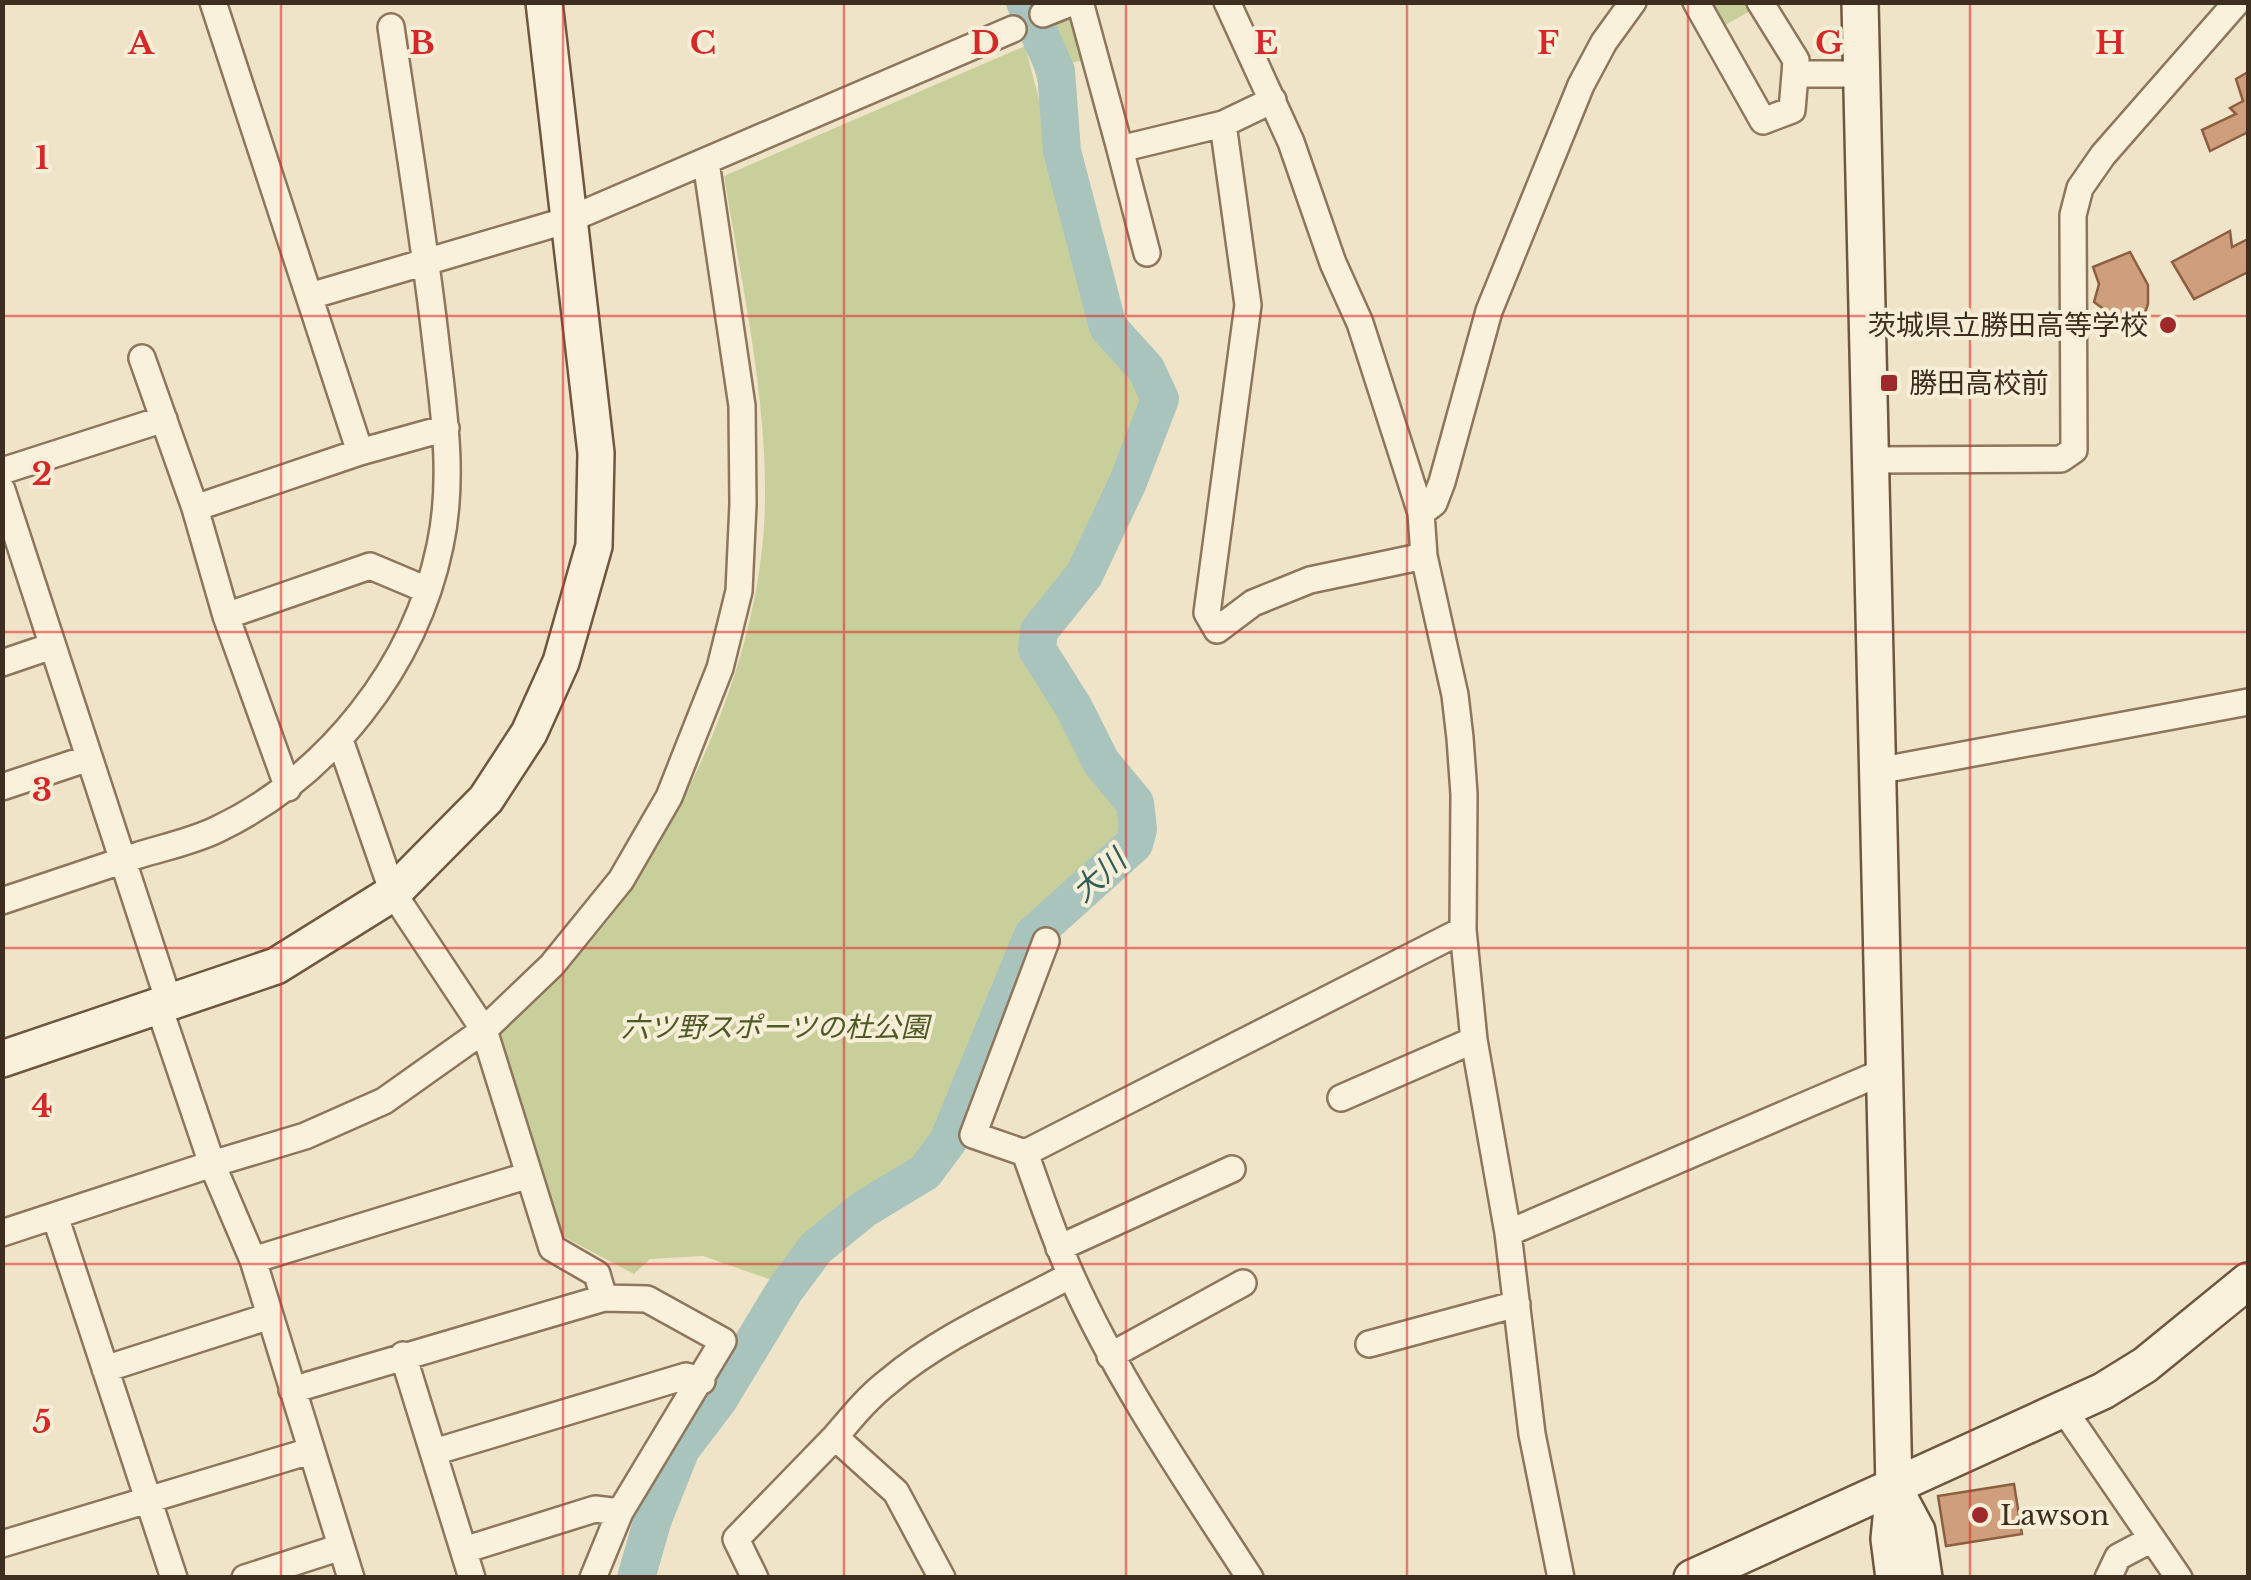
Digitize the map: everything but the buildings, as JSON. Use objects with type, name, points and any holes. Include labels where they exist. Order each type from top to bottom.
[{"type":"street","points":[[213,2],[360,452]]},
{"type":"street","points":[[2,1059],[276,966],[394,894],[486,799],[529,732],[561,662],[594,546],[596,453],[544,2]]},
{"type":"street","points":[[1044,14],[1076,2],[1146,253]]},
{"type":"street","points":[[1228,2],[1273,100],[1333,263],[1360,322],[1420,513],[1424,556],[1458,724],[1464,794],[1463,930],[1474,1040],[1508,1233],[1532,1434],[1560,1578]]},
{"type":"street","points":[[1420,513],[1434,503],[1442,482],[1488,310],[1581,85],[1604,42],[1633,2]]},
{"type":"street","points":[[1696,2],[1763,121],[1792,110],[1796,60],[1760,2]]},
{"type":"street","points":[[1860,2],[1894,1488],[1889,1539],[1894,1578]]},
{"type":"street","points":[[1868,460],[2061,459],[2074,450],[2073,215],[2080,188],[2102,155],[2237,2]]},
{"type":"street","points":[[2,901],[216,830],[288,788],[340,740],[380,686],[412,628],[440,546],[446,496],[446,428],[391,27]]},
{"type":"street","points":[[310,296],[568,220],[1013,29]]},
{"type":"street","points":[[1795,74],[1861,74]]},
{"type":"street","points":[[1120,149],[1223,124],[1273,100]]},
{"type":"street","points":[[1223,124],[1248,305],[1208,613],[1217,630],[1254,603],[1310,580],[1424,556]]},
{"type":"street","points":[[2,1233],[305,1136],[384,1101],[484,1030],[552,965],[621,880],[669,797],[720,668],[738,591],[743,504],[742,406],[706,162]]},
{"type":"street","points":[[142,358],[194,508],[226,616],[288,788]]},
{"type":"street","points":[[2,471],[164,420]]},
{"type":"street","points":[[194,508],[360,452],[446,428]]},
{"type":"street","points":[[2,490],[122,861],[212,1164],[253,1260],[351,1578]]},
{"type":"street","points":[[226,616],[370,566],[427,590]]},
{"type":"street","points":[[2,663],[52,646]]},
{"type":"street","points":[[1877,771],[2248,702]]},
{"type":"street","points":[[340,740],[394,894],[484,1030],[552,1248],[597,1274],[604,1298]]},
{"type":"street","points":[[2,787],[88,758]]},
{"type":"street","points":[[1046,942],[973,1135],[1025,1153],[1463,930]]},
{"type":"street","points":[[1341,1098],[1474,1040]]},
{"type":"street","points":[[1508,1233],[1885,1072]]},
{"type":"street","points":[[1025,1153],[1071,1276],[1110,1356],[1250,1578]]},
{"type":"street","points":[[1060,1248],[1232,1169]]},
{"type":"street","points":[[253,1260],[529,1175]]},
{"type":"street","points":[[55,1216],[174,1578]]},
{"type":"street","points":[[755,1578],[736,1539],[867,1400],[891,1378],[956,1336],[1071,1276]]},
{"type":"street","points":[[1692,1578],[2102,1391],[2144,1365],[2248,1282]]},
{"type":"street","points":[[1110,1356],[1243,1283]]},
{"type":"street","points":[[292,1390],[604,1298],[647,1300],[723,1341],[620,1512],[593,1578]]},
{"type":"street","points":[[1368,1344],[1517,1304]]},
{"type":"street","points":[[105,1369],[270,1316]]},
{"type":"street","points":[[403,1355],[472,1578]]},
{"type":"street","points":[[434,1452],[686,1376],[702,1381]]},
{"type":"street","points":[[2064,1410],[2179,1578]]},
{"type":"street","points":[[835,1437],[896,1492],[942,1578]]},
{"type":"street","points":[[2,1544],[310,1451]]},
{"type":"street","points":[[1894,1488],[1916,1532],[1924,1578]]},
{"type":"street","points":[[464,1550],[595,1509],[620,1512]]},
{"type":"street","points":[[2108,1578],[2118,1558],[2152,1539]]},
{"type":"street","points":[[245,1578],[341,1546]]},
{"type":"green space","points":[[1750,3],[1754,9],[1718,29],[1705,6]]},
{"type":"green space","points":[[1071,17],[1084,60],[1049,68],[1039,87],[1024,32]]},
{"type":"green space","name":"六ツ野スポーツの杜公園","points":[[1025,46],[1099,328],[1146,386],[1152,406],[1087,556],[1034,631],[1031,643],[1035,658],[1091,758],[1131,808],[1134,827],[1130,842],[1030,933],[945,1137],[921,1169],[861,1206],[813,1247],[783,1284],[703,1256],[650,1259],[634,1274],[564,1237],[497,1034],[588,944],[635,883],[686,794],[708,746],[743,645],[763,543],[764,452],[751,334],[724,176]]},
{"type":"waterway","name":"大川","points":[[636,1578],[653,1519],[681,1449],[719,1399],[785,1290],[816,1248],[864,1209],[925,1172],[948,1141],[1033,935],[1134,844],[1138,829],[1135,803],[1101,762],[1074,708],[1037,649],[1039,631],[1084,575],[1128,482],[1160,399],[1146,369],[1108,327],[1062,151],[1056,71],[1025,2]]},
{"type":"place","name":"茨城県立勝田高等学校","points":[[2168,325]]},
{"type":"place","name":"勝田高校前","points":[[1889,383]]},
{"type":"place","name":"Lawson","points":[[1980,1515]]}]
